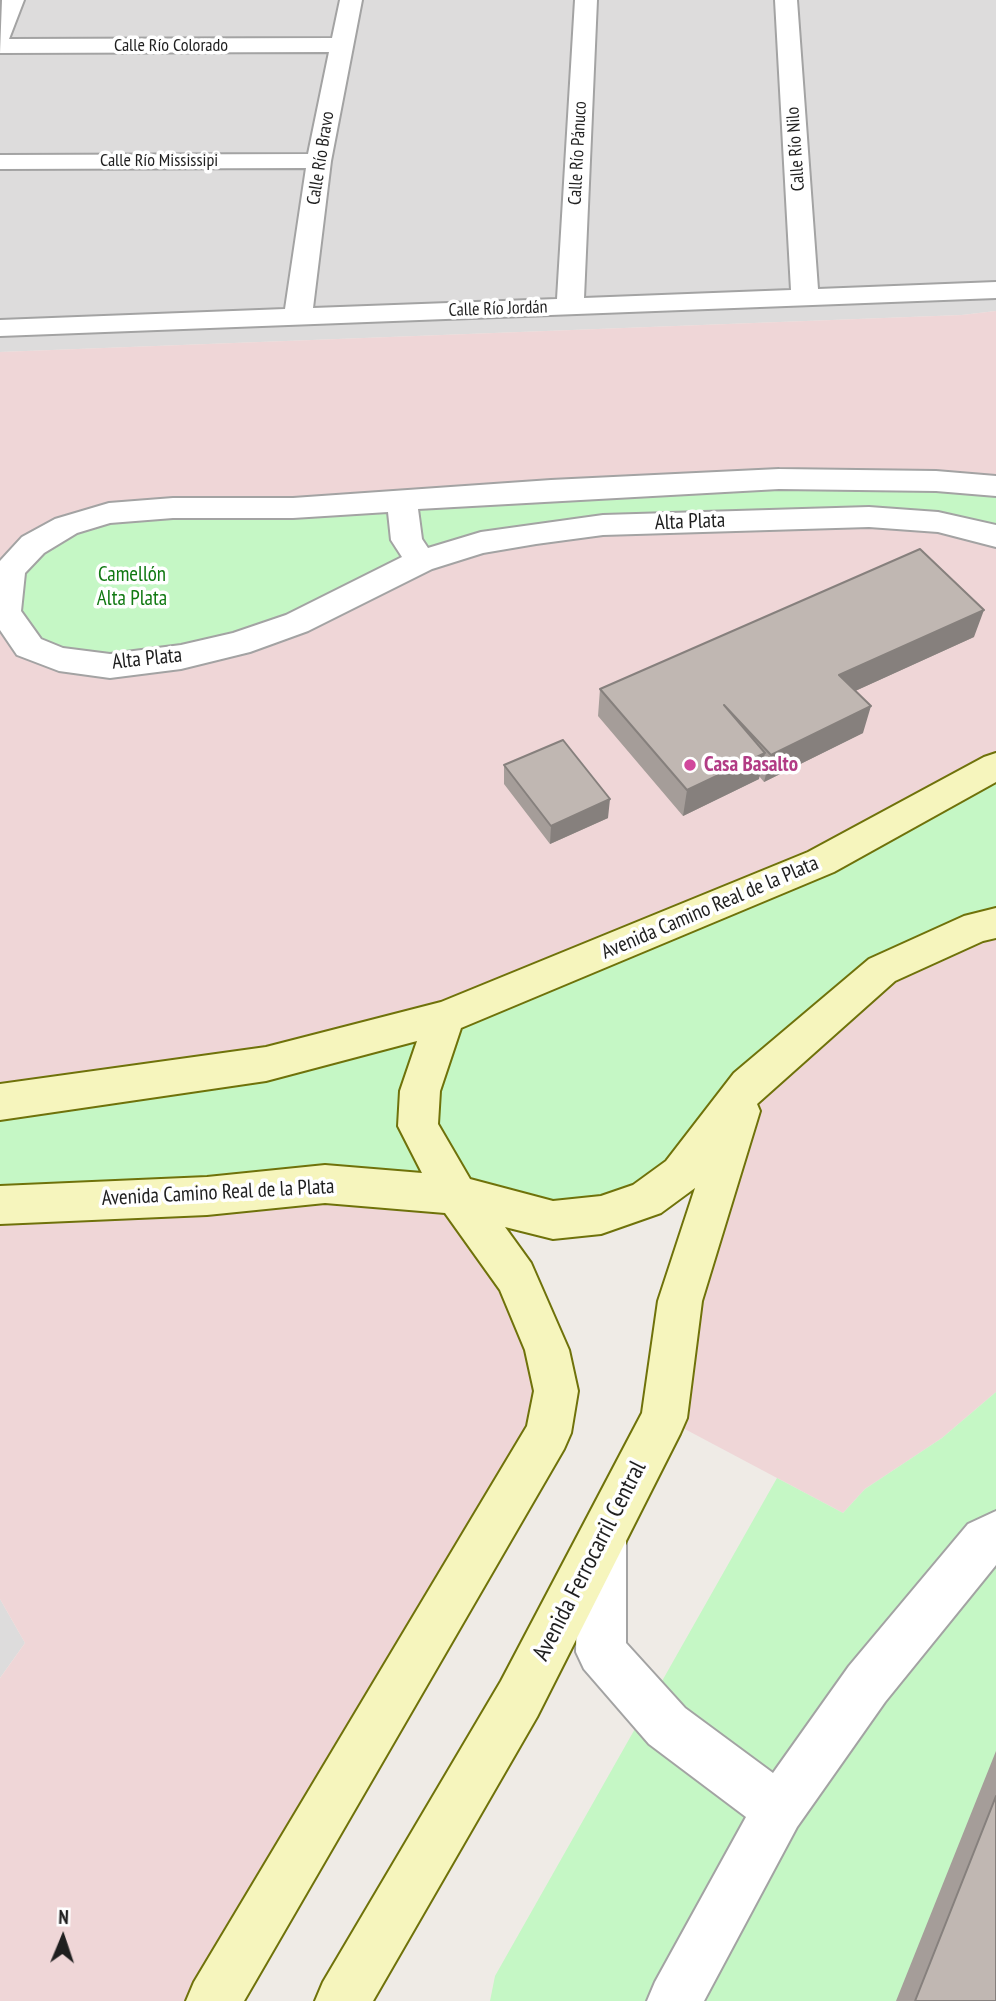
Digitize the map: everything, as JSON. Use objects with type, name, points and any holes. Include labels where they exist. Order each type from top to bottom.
[{"type":"main road","name":"Avenida Camino Real de la Plata","points":[[0,1102],[265,1064],[445,1017],[821,862],[996,766]]},
{"type":"main road","name":"Avenida Camino Real de la Plata","points":[[0,1205],[207,1196],[325,1184],[456,1195],[554,1220],[601,1215],[646,1199],[681,1174],[748,1085],[881,971],[977,927],[996,923]]},
{"type":"main road","points":[[213,2001],[548,1433],[556,1391],[547,1350],[516,1277],[456,1195],[418,1126],[420,1091],[445,1017]]},
{"type":"main road","name":"Avenida Ferrocarril Central","points":[[342,2001],[519,1699],[664,1418],[680,1301],[748,1085]]},
{"type":"street","points":[[0,36],[13,0]]},
{"type":"street","name":"Calle Río Bravo","points":[[298,316],[319,161],[351,0]]},
{"type":"street","name":"Calle Río Pánuco","points":[[570,306],[586,0]]},
{"type":"street","name":"Calle Río Nilo","points":[[786,0],[805,297]]},
{"type":"street","name":"Calle Río Colorado","points":[[0,46],[342,45]]},
{"type":"street","name":"Calle Río Mississipi","points":[[0,162],[319,161]]},
{"type":"street","name":"Calle Río Jordán","points":[[0,328],[996,289]]},
{"type":"street","name":"Alta Plata","points":[[996,486],[936,481],[779,479],[551,491],[402,503],[293,508],[173,508],[109,513],[66,526],[33,545],[10,570],[5,612],[30,647],[59,659],[110,666],[181,657],[238,644],[298,623],[421,561],[481,543],[536,533],[603,525],[869,516],[938,522],[996,536]]},
{"type":"street","points":[[402,503],[407,540],[421,561]]},
{"type":"street","points":[[674,2001],[779,1809],[867,1684],[985,1541],[996,1535]]},
{"type":"street","points":[[602,1541],[601,1652],[667,1726],[779,1809]]},
{"type":"shaded area","points":[[0,0],[996,0],[996,311],[962,315],[0,352]]},
{"type":"shaded area","points":[[996,311],[996,766],[821,862],[445,1017],[0,1102],[0,352],[962,315]]},
{"type":"shaded area","points":[[996,923],[996,1392],[942,1438],[865,1489],[843,1513],[664,1418],[748,1085],[882,970]]},
{"type":"shaded area","points":[[456,1195],[516,1277],[548,1433],[213,2001],[0,2001],[0,1678],[25,1643],[0,1599],[0,1205]]},
{"type":"shaded area","points":[[0,1599],[25,1643],[0,1678]]},
{"type":"green space","name":"Camellón Alta Plata","points":[[996,486],[996,536],[869,517],[481,543],[297,623],[110,666],[29,647],[10,570],[66,526],[551,490]]},
{"type":"green space","points":[[996,766],[996,923],[882,970],[681,1174],[601,1215],[456,1195],[0,1205],[0,1102],[445,1017],[821,862]]},
{"type":"green space","points":[[996,1392],[996,2001],[490,2001],[495,1976],[777,1478],[843,1513],[865,1489],[942,1438]]},
{"type":"building","points":[[920,549],[984,610],[839,675],[871,706],[771,755],[724,705],[765,753],[687,790],[600,689]]},
{"type":"building","points":[[563,740],[610,799],[551,826],[504,765]]},
{"type":"building","points":[[996,1796],[996,2001],[915,2001]]},
{"type":"place","name":"Casa Basalto","points":[[690,765]]}]
